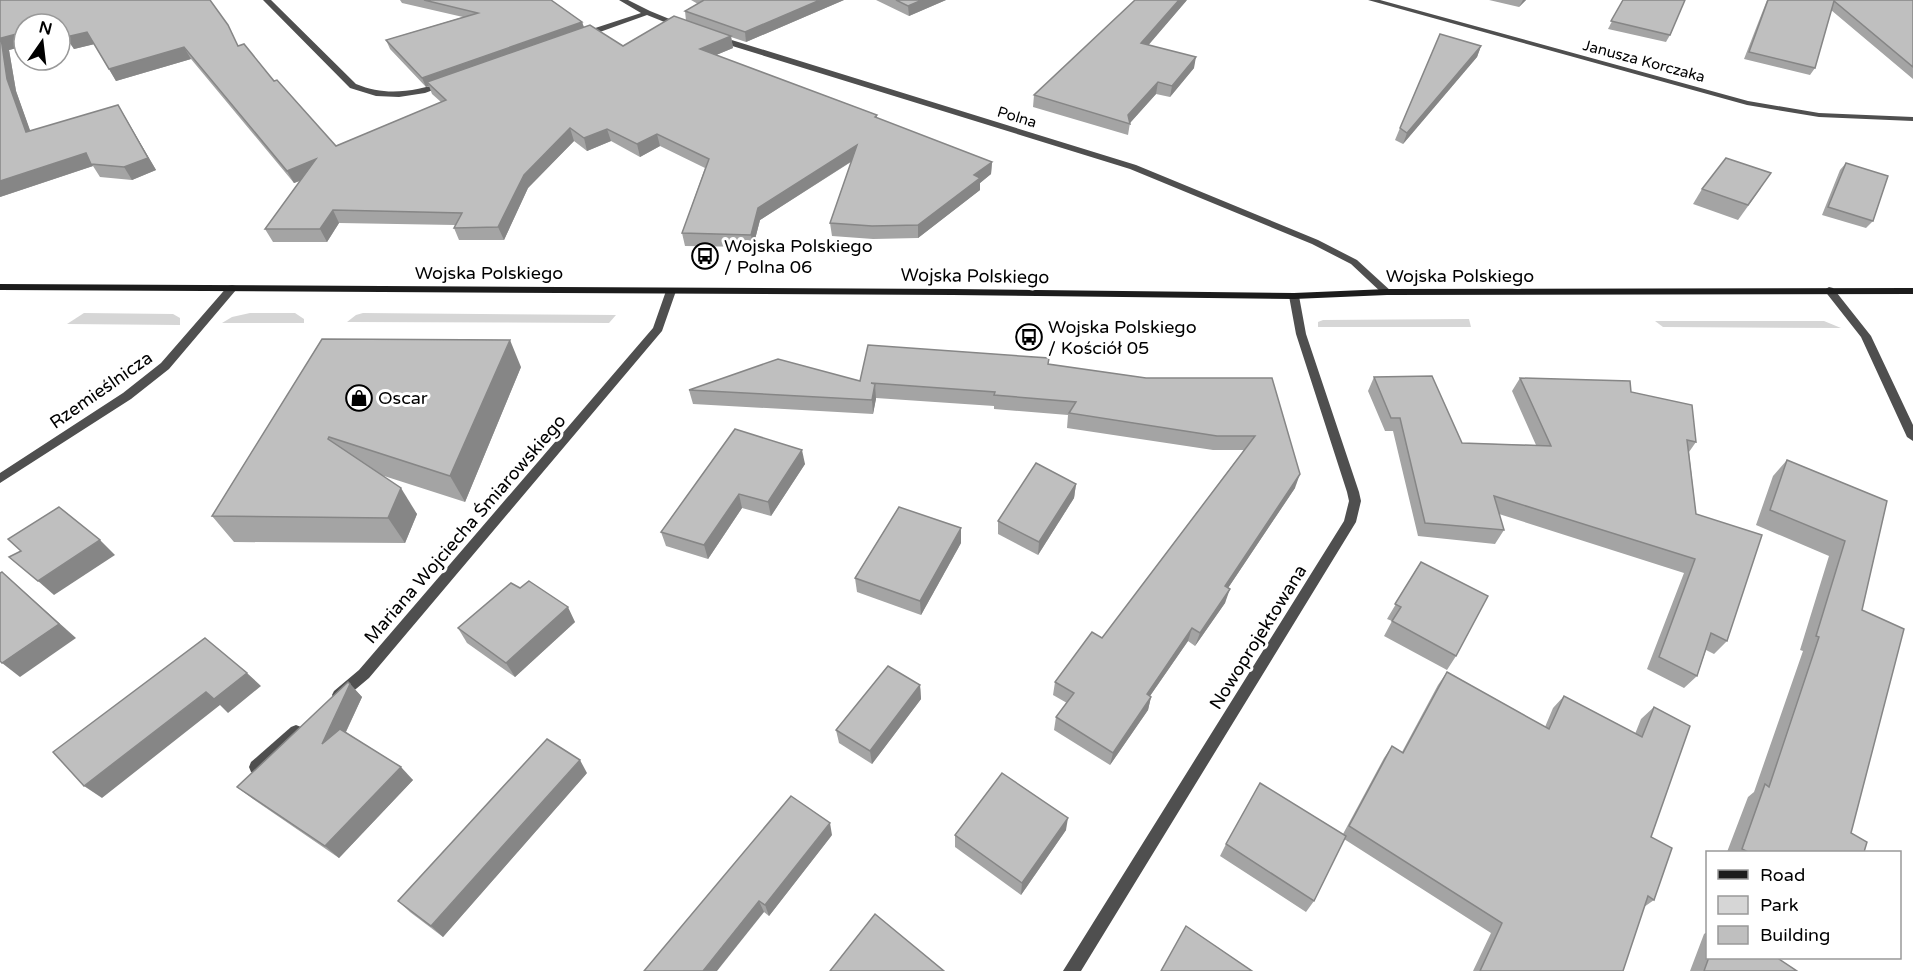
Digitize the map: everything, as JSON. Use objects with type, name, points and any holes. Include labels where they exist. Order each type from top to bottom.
[{"type":"main road","name":"Wojska Polskiego","points":[[0,287],[1294,296],[1387,292],[1913,291]]},
{"type":"street","points":[[267,0],[353,86],[364,92],[405,95],[425,92],[458,80]]},
{"type":"street","points":[[623,0],[647,13],[690,28]]},
{"type":"street","name":"Janusza Korczaka","points":[[1372,0],[1747,103],[1819,115],[1913,119]]},
{"type":"street","points":[[570,40],[647,13]]},
{"type":"street","name":"Polna","points":[[706,35],[832,76],[1132,167],[1323,246],[1354,262],[1387,292]]},
{"type":"street","name":"Rzemieślnicza","points":[[0,479],[126,396],[165,366],[232,288]]},
{"type":"street","points":[[1829,290],[1866,336],[1913,437]]},
{"type":"street","name":"Mariana Wojciecha Śmiarowskiego","points":[[328,705],[364,674],[658,329],[671,291]]},
{"type":"street","name":"Nowoprojektowana","points":[[1071,971],[1350,522],[1354,501],[1353,492],[1301,334],[1294,296]]},
{"type":"street","points":[[256,767],[310,720]]},
{"type":"green space","points":[[84,313],[173,314],[180,318],[180,325],[67,324]]},
{"type":"green space","points":[[250,313],[295,313],[304,319],[304,323],[222,323],[232,317]]},
{"type":"green space","points":[[363,313],[616,315],[609,323],[347,322]]},
{"type":"green space","points":[[1469,319],[1471,327],[1318,327],[1318,322],[1323,320]]},
{"type":"green space","points":[[1655,321],[1824,321],[1841,328],[1663,327]]},
{"type":"building","points":[[0,0],[210,0],[228,25],[238,46],[244,44],[274,81],[277,80],[336,146],[446,100],[427,82],[590,25],[623,46],[674,16],[731,36],[700,49],[877,115],[875,117],[992,162],[974,175],[980,178],[918,225],[872,226],[830,223],[857,145],[758,208],[751,235],[682,233],[709,159],[657,134],[637,144],[607,129],[584,138],[570,128],[524,175],[498,227],[454,228],[462,213],[333,210],[320,229],[265,229],[316,159],[287,171],[184,47],[109,69],[87,32],[72,36],[72,12],[12,12],[12,35],[1,38],[7,79],[26,132],[118,105],[148,158],[124,167],[91,164],[86,153],[0,181]]},
{"type":"building","points":[[424,0],[551,0],[582,22],[422,78],[386,40],[478,13]]},
{"type":"building","points":[[704,0],[820,0],[745,32],[685,11]]},
{"type":"building","points":[[896,0],[922,0],[908,6]]},
{"type":"building","points":[[1135,0],[1179,0],[1141,43],[1196,57],[1172,86],[1158,82],[1128,115],[1130,124],[1034,95]]},
{"type":"building","points":[[1623,0],[1685,0],[1670,35],[1611,21]]},
{"type":"building","points":[[1768,0],[1913,0],[1913,67],[1834,1],[1815,68],[1749,52]]},
{"type":"building","points":[[1440,34],[1481,46],[1407,133],[1400,128]]},
{"type":"building","points":[[1726,158],[1771,173],[1748,205],[1702,189]]},
{"type":"building","points":[[1846,163],[1888,176],[1873,221],[1828,207]]},
{"type":"building","points":[[322,339],[510,340],[450,476],[329,437],[328,439],[401,488],[388,518],[212,516]]},
{"type":"building","points":[[868,345],[1049,358],[1048,364],[1146,378],[1272,378],[1300,474],[1225,586],[1230,589],[1200,633],[1192,628],[1147,694],[1151,697],[1113,753],[1056,717],[1074,693],[1055,682],[1092,632],[1102,638],[1255,436],[1217,436],[1069,413],[1076,402],[994,395],[995,392],[871,383],[875,384],[872,400],[689,390],[778,359],[860,381]]},
{"type":"building","points":[[1432,376],[1462,443],[1551,446],[1520,378],[1630,381],[1631,392],[1692,405],[1696,442],[1687,440],[1696,514],[1762,535],[1727,641],[1711,633],[1697,676],[1659,657],[1695,559],[1494,496],[1504,530],[1425,523],[1400,418],[1391,418],[1374,377]]},
{"type":"building","points":[[735,429],[802,450],[768,502],[739,494],[704,545],[661,532]]},
{"type":"building","points":[[1787,460],[1887,501],[1862,610],[1904,629],[1851,833],[1867,842],[1864,851],[1746,851],[1742,849],[1765,784],[1769,787],[1819,637],[1816,636],[1845,541],[1770,510]]},
{"type":"building","points":[[1036,463],[1076,484],[1039,542],[998,521]]},
{"type":"building","points":[[59,507],[100,540],[38,581],[9,557],[21,551],[8,539]]},
{"type":"building","points":[[899,507],[961,528],[920,601],[855,578]]},
{"type":"building","points":[[1421,562],[1488,596],[1456,656],[1392,621],[1401,607],[1395,604]]},
{"type":"building","points":[[2,572],[59,624],[2,663],[0,661],[0,573]]},
{"type":"building","points":[[529,581],[568,607],[506,663],[458,628],[511,583],[520,588]]},
{"type":"building","points":[[205,638],[247,673],[214,699],[206,692],[84,786],[53,752]]},
{"type":"building","points":[[888,666],[920,685],[870,751],[836,730]]},
{"type":"building","points":[[1447,672],[1549,729],[1564,696],[1642,737],[1654,707],[1690,726],[1651,837],[1672,848],[1654,900],[1648,896],[1623,971],[1480,971],[1502,923],[1349,826],[1392,746],[1403,753]]},
{"type":"building","points":[[348,682],[350,684],[322,744],[340,729],[401,767],[325,846],[237,787]]},
{"type":"building","points":[[547,739],[580,760],[431,926],[398,901]]},
{"type":"building","points":[[1002,773],[1068,818],[1022,883],[955,835]]},
{"type":"building","points":[[1260,783],[1346,836],[1314,901],[1226,844]]},
{"type":"building","points":[[791,796],[830,823],[765,905],[759,901],[703,971],[644,971]]},
{"type":"building","points":[[875,914],[944,971],[830,971]]},
{"type":"building","points":[[1186,926],[1252,971],[1161,971]]},
{"type":"building","points":[[1708,959],[1779,959],[1797,971],[1704,971]]},
{"type":"place","name":"Wojska Polskiego / Polna 06","points":[[705,256]]},
{"type":"place","name":"Wojska Polskiego / Kościół 05","points":[[1029,337]]},
{"type":"place","name":"Oscar","points":[[359,398]]}]
